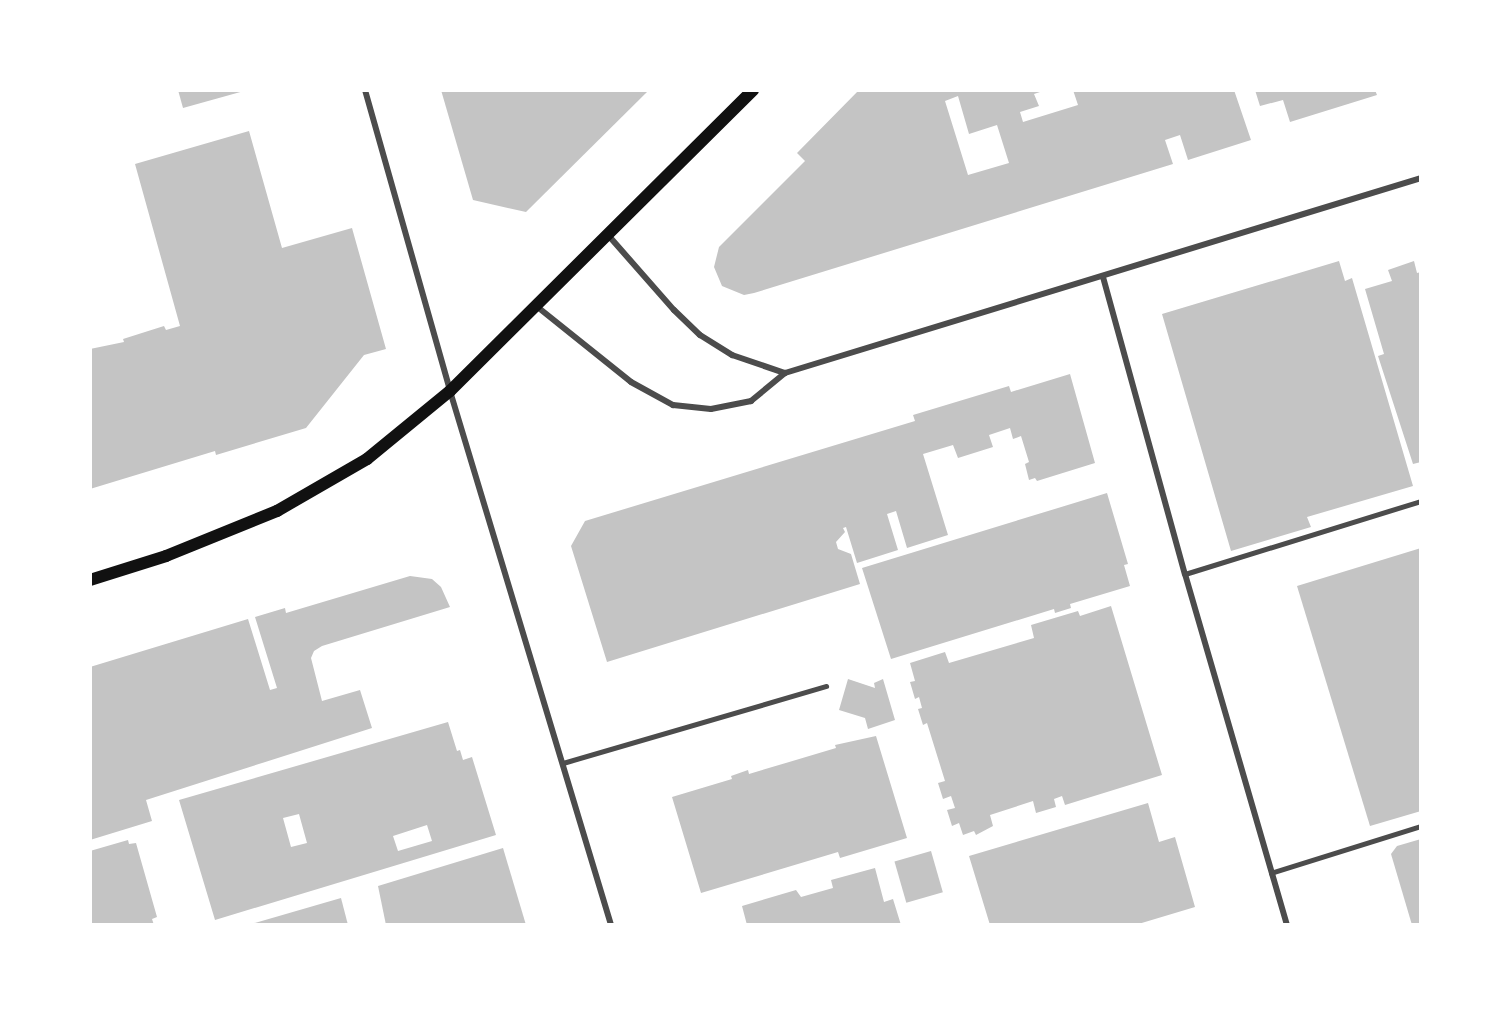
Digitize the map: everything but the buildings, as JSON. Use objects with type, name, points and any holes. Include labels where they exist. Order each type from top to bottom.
[{"type":"main road","points":[[90,580],[166,556],[277,511],[367,459],[450,391],[753,90]]},
{"type":"street","points":[[365,90],[450,391],[611,925]]},
{"type":"street","points":[[536,305],[631,382],[673,405],[711,409],[751,401],[786,373],[1103,278],[1421,178]]},
{"type":"street","points":[[607,234],[674,310],[700,334],[732,355],[786,373]]},
{"type":"street","points":[[1103,278],[1185,574],[1287,925]]},
{"type":"lane","points":[[1185,574],[1421,501]]},
{"type":"lane","points":[[562,763],[826,686]]},
{"type":"lane","points":[[1271,873],[1421,826]]}]
